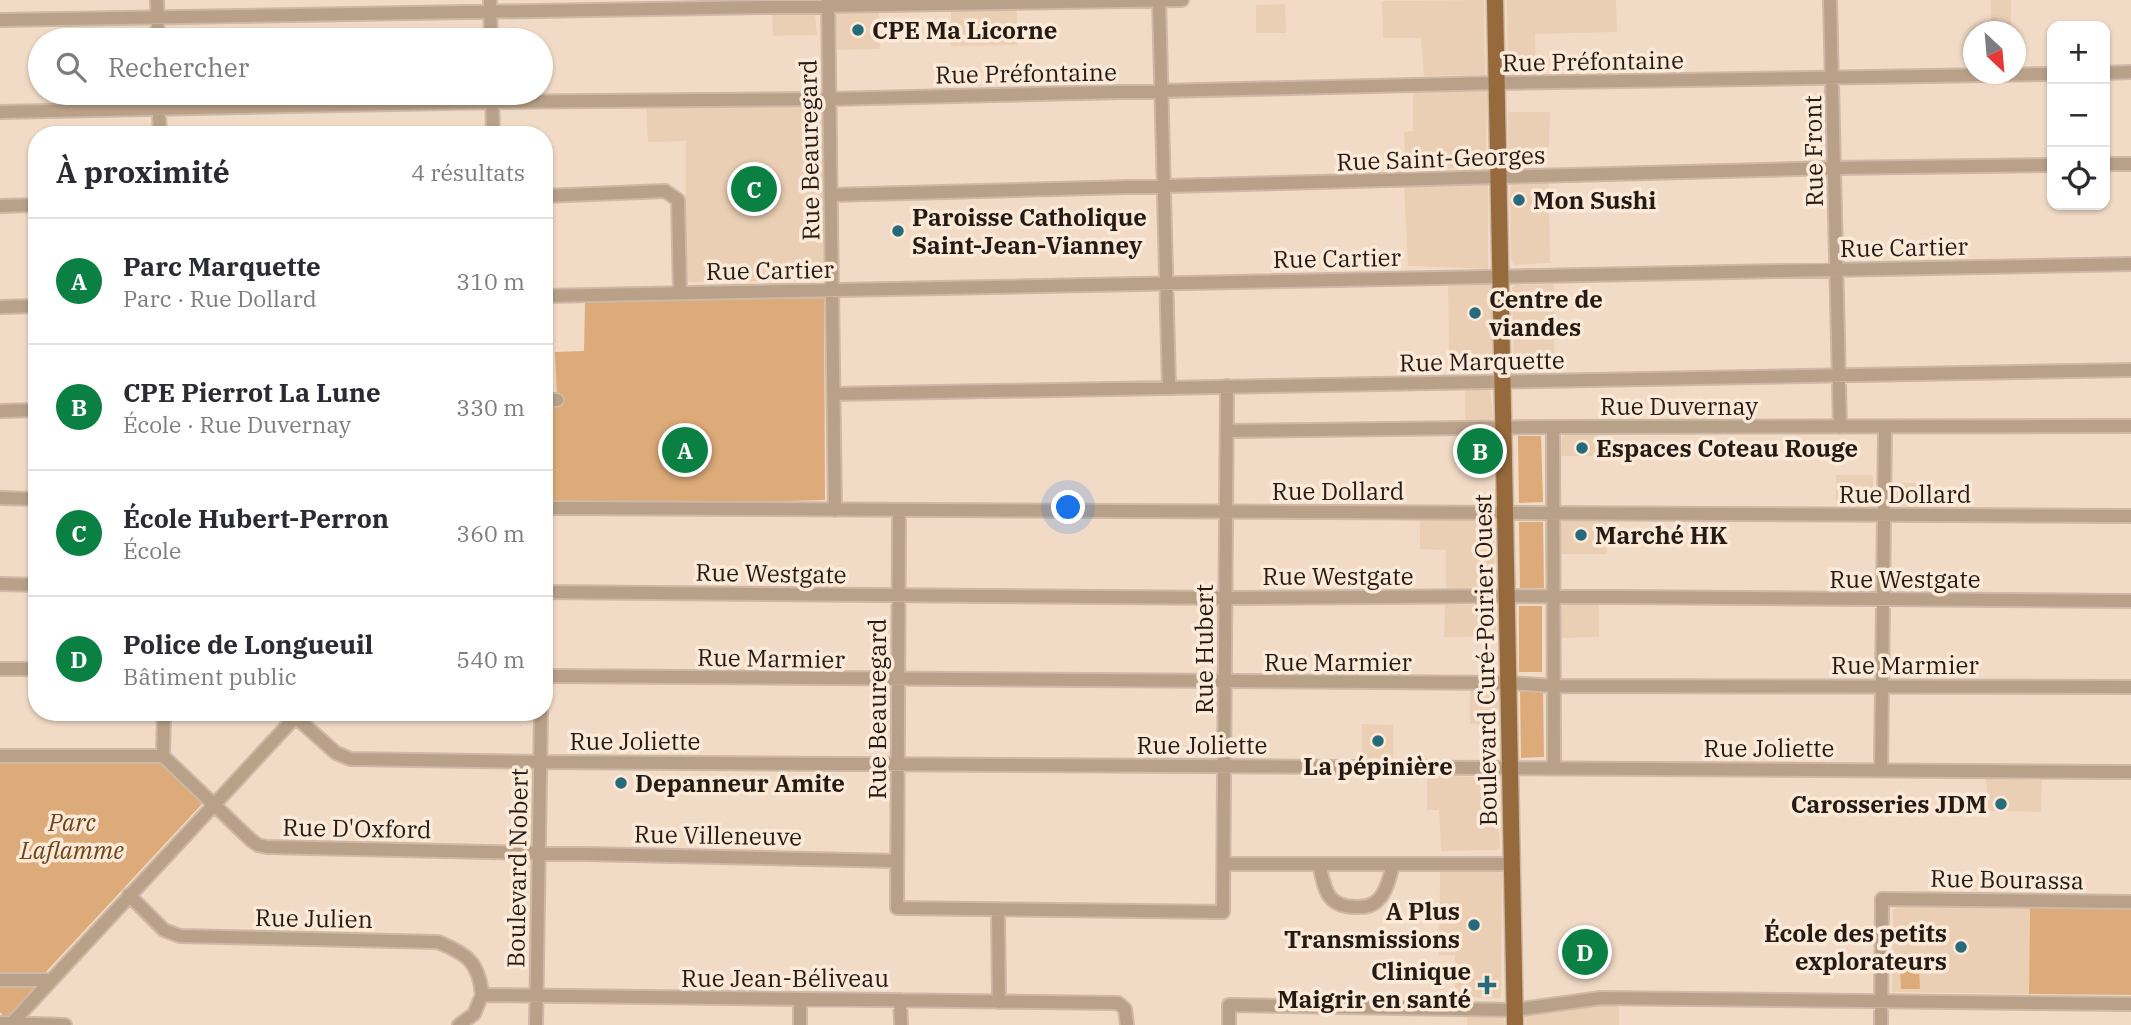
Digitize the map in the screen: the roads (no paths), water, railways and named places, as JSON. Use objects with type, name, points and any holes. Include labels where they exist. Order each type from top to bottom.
[{"type":"main road","name":"Boulevard Curé-Poirier Ouest","points":[[1495,0],[1514,1017]]},
{"type":"street","points":[[157,0],[157,28]]},
{"type":"street","points":[[1159,0],[1169,387]]},
{"type":"street","points":[[0,20],[490,6],[1182,0]]},
{"type":"street","name":"Rue Front","points":[[1830,0],[1840,428]]},
{"type":"street","name":"Rue Beauregard","points":[[828,3],[835,510]]},
{"type":"street","points":[[490,6],[491,28]]},
{"type":"street","points":[[2110,73],[2131,72]]},
{"type":"street","name":"Rue Préfontaine","points":[[553,97],[829,99],[1496,83],[2047,74]]},
{"type":"street","points":[[159,105],[160,126]]},
{"type":"street","name":"Rue Préfontaine","points":[[0,112],[270,105]]},
{"type":"street","points":[[492,105],[493,126]]},
{"type":"street","points":[[2110,164],[2131,164]]},
{"type":"street","name":"Rue Saint-Georges","points":[[831,195],[1834,168],[2047,165]]},
{"type":"street","points":[[553,196],[665,191],[678,200],[680,292]]},
{"type":"street","points":[[0,206],[28,205]]},
{"type":"street","name":"Rue Cartier","points":[[553,296],[2131,264]]},
{"type":"street","points":[[0,307],[28,306]]},
{"type":"street","name":"Rue Marquette","points":[[834,394],[2131,370]]},
{"type":"street","name":"Rue Hubert","points":[[998,909],[1223,912],[1227,386]]},
{"type":"street","points":[[0,411],[28,410]]},
{"type":"street","name":"Rue Duvernay","points":[[1227,431],[1553,427],[2131,426]]},
{"type":"street","points":[[1553,427],[1555,768]]},
{"type":"street","points":[[1881,770],[1885,427]]},
{"type":"street","points":[[0,498],[28,499]]},
{"type":"street","name":"Rue Dollard","points":[[553,508],[2131,516]]},
{"type":"street","name":"Rue Beauregard","points":[[899,510],[897,908],[998,909]]},
{"type":"street","points":[[0,584],[28,585]]},
{"type":"street","name":"Rue Westgate","points":[[553,592],[1226,598],[1507,596],[2131,601]]},
{"type":"street","points":[[0,669],[28,670]]},
{"type":"street","name":"Rue Marmier","points":[[553,676],[1508,683],[1554,686],[2131,687]]},
{"type":"street","points":[[0,755],[163,756],[164,721]]},
{"type":"street","points":[[7,1024],[51,980],[289,721]]},
{"type":"street","name":"Rue Joliette","points":[[302,721],[336,753],[351,759],[2131,772]]},
{"type":"street","name":"Boulevard Nobert","points":[[536,1025],[541,721]]},
{"type":"street","name":"Rue D'Oxford","points":[[163,756],[258,845],[538,851]]},
{"type":"street","name":"Rue Villeneuve","points":[[538,851],[897,860]]},
{"type":"street","points":[[1224,864],[1512,864]]},
{"type":"street","points":[[1319,864],[1330,899],[1341,906],[1354,908],[1368,907],[1378,900],[1385,889],[1393,864]]},
{"type":"street","name":"Rue Julien","points":[[129,895],[164,930],[180,936],[439,942],[463,953],[475,966],[481,979],[482,995]]},
{"type":"street","name":"Rue Bourassa","points":[[1882,1002],[1882,899],[2131,902]]},
{"type":"street","points":[[998,909],[999,1002]]},
{"type":"street","points":[[0,981],[51,980]]},
{"type":"street","points":[[459,1025],[474,1014],[482,995]]},
{"type":"street","name":"Rue Jean-Béliveau","points":[[482,995],[1118,1003],[1125,1009],[1127,1025]]},
{"type":"street","points":[[1229,1025],[1229,1005],[1514,1017],[1601,998],[2131,1004]]},
{"type":"street","points":[[800,1000],[800,1025]]},
{"type":"street","points":[[900,1000],[901,1025]]},
{"type":"street","points":[[1881,1025],[1882,1002]]},
{"type":"street","points":[[0,1012],[7,1024]]},
{"type":"street","points":[[7,1024],[65,1025]]},
{"type":"place","name":"CPE Ma Licorne","points":[[858,30]]},
{"type":"place","name":"École Hubert-Perron","points":[[754,189]]},
{"type":"place","name":"Mon Sushi","points":[[1519,200]]},
{"type":"place","name":"Paroisse Catholique Saint-Jean-Vianney","points":[[898,231]]},
{"type":"place","name":"Centre de viandes","points":[[1475,313]]},
{"type":"place","name":"Espaces Coteau Rouge","points":[[1582,448]]},
{"type":"place","name":"Parc Marquette","points":[[685,450]]},
{"type":"place","name":"CPE Pierrot La Lune","points":[[1480,451]]},
{"type":"place","name":"Marché HK","points":[[1581,535]]},
{"type":"place","name":"La pépinière","points":[[1378,741]]},
{"type":"place","name":"Depanneur Amite","points":[[621,783]]},
{"type":"place","name":"Carosseries JDM","points":[[2001,804]]},
{"type":"place","name":"A Plus Transmissions","points":[[1474,925]]},
{"type":"place","name":"École des petits explorateurs","points":[[1961,947]]},
{"type":"place","name":"Police de Longueuil","points":[[1585,952]]},
{"type":"place","name":"Clinique Maigrir en santé","points":[[1487,985]]},
{"type":"park label","name":"Parc Laflamme","points":[[72,836]]}]
